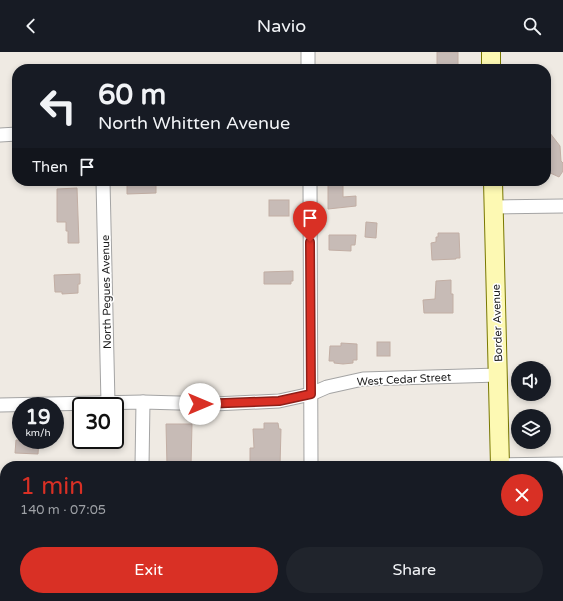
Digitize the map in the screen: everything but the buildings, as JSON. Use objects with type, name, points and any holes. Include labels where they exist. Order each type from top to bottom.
[{"type":"street","points":[[308,52],[308,64]]},
{"type":"street","points":[[491,52],[491,64]]},
{"type":"street","points":[[0,135],[12,134]]},
{"type":"street","name":"North Pegues Avenue","points":[[103,186],[108,397]]},
{"type":"street","points":[[310,186],[311,461]]},
{"type":"street","name":"Border Avenue","points":[[493,186],[500,461]]},
{"type":"street","points":[[494,207],[563,206]]},
{"type":"street","name":"West Cedar Street","points":[[124,403],[214,404],[279,401],[311,394],[327,387],[363,379],[498,375]]},
{"type":"street","points":[[142,461],[143,402]]},
{"type":"street","name":"West Cedar Street","points":[[0,405],[72,404]]},
{"type":"route","points":[[200,404],[279,401],[311,394],[310,242]]}]
